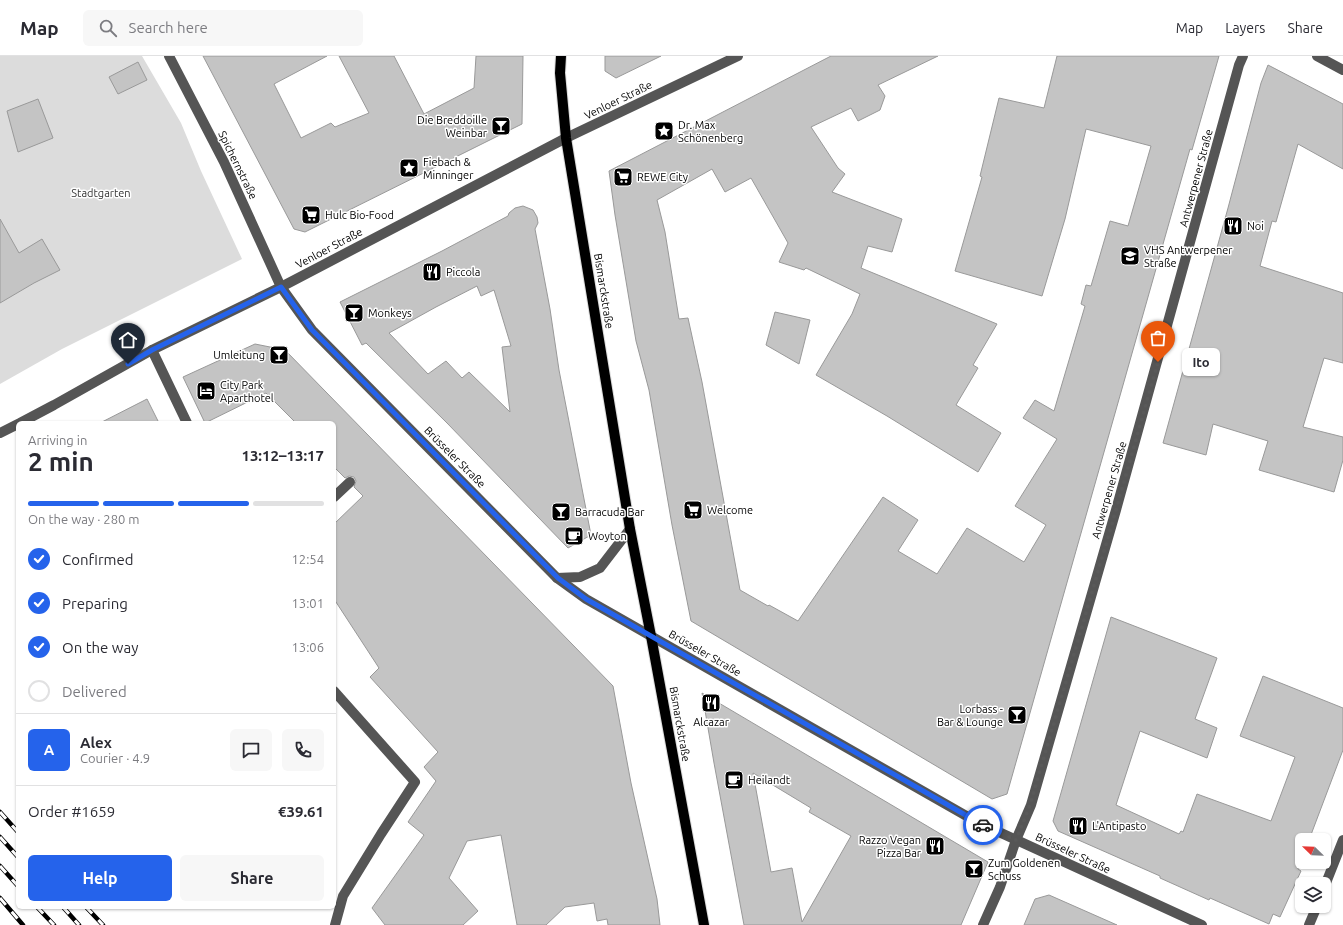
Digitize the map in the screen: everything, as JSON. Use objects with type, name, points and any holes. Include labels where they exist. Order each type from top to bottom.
[{"type":"main road","name":"Bismarckstraße","points":[[561,56],[560,73],[566,138],[630,528],[704,925]]},
{"type":"street","name":"Spichernstraße","points":[[169,56],[224,162],[281,287]]},
{"type":"street","name":"Venloer Straße","points":[[23,421],[152,350],[281,287],[566,138],[738,56]]},
{"type":"street","name":"Antwerpener Straße","points":[[983,925],[1000,887],[1030,805],[1116,510],[1242,56]]},
{"type":"street","points":[[1317,56],[1343,70]]},
{"type":"street","name":"Brüsseler Straße","points":[[281,287],[312,330],[558,578],[586,599],[977,822],[1202,925]]},
{"type":"street","points":[[152,350],[186,421]]},
{"type":"street","name":"Venloer Straße","points":[[0,433],[16,425]]},
{"type":"street","points":[[336,495],[350,482]]},
{"type":"street","points":[[558,578],[580,577],[600,568],[630,528]]},
{"type":"street","points":[[335,925],[342,896],[415,782],[336,693]]},
{"type":"street","points":[[1328,877],[1343,840]]},
{"type":"street","points":[[1309,925],[1314,913]]},
{"type":"green space","name":"Stadtgarten","points":[[0,56],[142,56],[181,123],[201,171],[242,259],[62,349],[0,384],[0,302],[34,283],[0,219]]},
{"type":"building","points":[[203,56],[327,56],[274,84],[301,138],[331,123],[335,127],[369,113],[339,56],[394,56],[424,114],[474,88],[476,56],[523,56],[522,124],[305,232],[294,229]]},
{"type":"building","points":[[605,56],[661,56],[616,78],[605,71]]},
{"type":"building","points":[[831,56],[938,56],[878,85],[885,96],[880,110],[858,121],[851,108],[811,127],[838,168],[845,174],[832,192],[902,219],[892,252],[868,246],[861,268],[997,324],[973,365],[978,368],[956,405],[1001,433],[978,472],[887,416],[816,375],[852,314],[860,294],[806,268],[804,270],[779,262],[788,243],[751,178],[725,192],[712,169],[657,200],[665,232],[679,319],[688,318],[702,382],[740,590],[798,621],[883,497],[918,520],[898,551],[937,574],[967,528],[1024,562],[1046,525],[1015,506],[1057,439],[1023,418],[1035,400],[1054,411],[1085,306],[1081,304],[1086,285],[1091,286],[1110,221],[1128,226],[1151,146],[1086,129],[1065,219],[1042,296],[955,271],[982,177],[980,176],[999,98],[1044,108],[1057,56],[1219,56],[1192,150],[1190,149],[1007,794],[992,799],[691,621],[672,525],[649,390],[636,341],[609,171]]},
{"type":"building","points":[[138,62],[147,80],[118,94],[109,77]]},
{"type":"building","points":[[1268,65],[1343,104],[1343,169],[1298,144],[1276,222],[1272,221],[1260,266],[1343,293],[1343,363],[1324,358],[1303,427],[1343,437],[1343,460],[1334,492],[1259,470],[1268,441],[1213,424],[1206,455],[1163,443],[1261,83]]},
{"type":"building","points":[[38,99],[53,138],[18,152],[7,111]]},
{"type":"building","points":[[523,206],[533,210],[537,217],[538,223],[535,229],[550,309],[559,370],[591,535],[568,548],[447,423],[366,343],[362,345],[340,302],[508,216],[509,213],[515,208]],"holes":[[[477,286],[481,296],[494,290],[511,346],[502,347],[510,412],[469,372],[462,378],[446,361],[428,374],[389,333]]]},
{"type":"building","points":[[0,219],[19,253],[42,239],[60,270],[0,303]]},
{"type":"building","points":[[775,312],[810,320],[799,364],[766,345]]},
{"type":"building","points":[[255,344],[285,350],[613,686],[631,783],[657,899],[660,925],[608,925],[607,919],[597,921],[594,903],[565,907],[546,925],[517,925],[501,835],[467,841],[449,878],[478,911],[463,925],[385,925],[372,908],[424,835],[408,822],[436,781],[424,767],[438,752],[370,677],[379,668],[336,602],[336,522],[363,496],[354,487],[356,481],[354,477],[349,476],[345,478],[336,469],[336,421],[294,421],[266,393],[209,421],[204,421],[183,377]]},
{"type":"building","points":[[147,399],[158,421],[104,421]]},
{"type":"building","points":[[1111,617],[1217,658],[1195,719],[1217,728],[1207,758],[1140,731],[1116,805],[1179,834],[1181,831],[1183,832],[1197,794],[1271,821],[1295,757],[1240,736],[1263,676],[1343,708],[1343,750],[1312,833],[1295,833],[1295,869],[1301,871],[1298,877],[1295,877],[1295,884],[1280,917],[1273,914],[1269,924],[1210,898],[1209,900],[1160,878],[1160,876],[1058,831],[1053,821]]},
{"type":"building","points":[[702,693],[988,862],[961,925],[744,925]],"holes":[[[753,773],[811,808],[809,812],[851,836],[802,922],[792,868],[771,872]]]},
{"type":"building","points":[[1049,895],[1117,925],[1024,925],[1035,899]]},
{"type":"railway","points":[[0,812],[16,830]]},
{"type":"railway","points":[[0,837],[16,855]]},
{"type":"railway","points":[[0,866],[16,884]]},
{"type":"railway","points":[[0,898],[23,925]]},
{"type":"railway","points":[[39,909],[54,925]]},
{"type":"railway","points":[[65,909],[79,925]]},
{"type":"railway","points":[[88,909],[103,925]]},
{"type":"way so far","points":[[983,825],[1016,840],[1030,805],[1158,362]]},
{"type":"place","name":"Die Breddoille Weinbar","points":[[501,126]]},
{"type":"place","name":"Dr. Max Schönenberg","points":[[664,131]]},
{"type":"place","name":"Fiebach & Minninger","points":[[409,168]]},
{"type":"place","name":"REWE City","points":[[623,177]]},
{"type":"place","name":"Hulc Bio-Food","points":[[311,215]]},
{"type":"place","name":"Noi","points":[[1233,226]]},
{"type":"place","name":"VHS Antwerpener Straße","points":[[1130,256]]},
{"type":"place","name":"Piccola","points":[[432,272]]},
{"type":"place","name":"Monkeys","points":[[354,313]]},
{"type":"place","name":"Umleitung","points":[[279,355]]},
{"type":"place","name":"Ito","points":[[1158,362]]},
{"type":"place","name":"City Park Aparthotel","points":[[206,391]]},
{"type":"place","name":"Welcome","points":[[693,510]]},
{"type":"place","name":"Barracuda Bar","points":[[561,512]]},
{"type":"place","name":"Woyton","points":[[574,536]]},
{"type":"place","name":"Alcazar","points":[[711,703]]},
{"type":"place","name":"Lorbass - Bar & Lounge","points":[[1017,715]]},
{"type":"place","name":"Heilandt","points":[[734,780]]},
{"type":"place","name":"L'Antipasto","points":[[1078,826]]},
{"type":"place","name":"Razzo Vegan Pizza Bar","points":[[935,846]]},
{"type":"place","name":"Zum Goldenen Schuss","points":[[974,869]]},
{"type":"route","points":[[128,364],[152,350],[281,287],[312,330],[558,578],[586,599],[983,825]]}]
